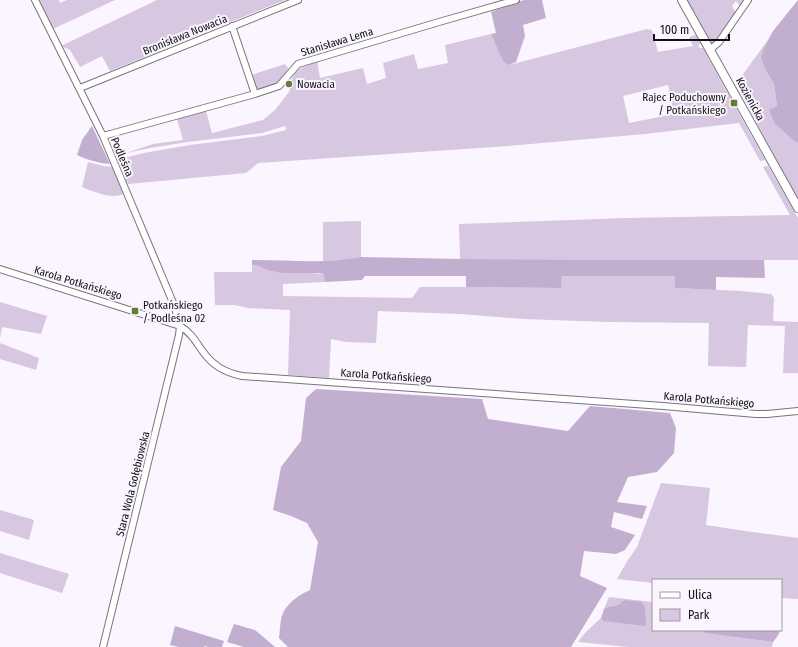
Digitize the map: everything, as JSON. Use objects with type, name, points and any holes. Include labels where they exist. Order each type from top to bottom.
[{"type":"main road","name":"Kozienicka","points":[[682,0],[798,208]]},
{"type":"street","name":"Podleśna","points":[[35,0],[103,136],[174,305],[180,326]]},
{"type":"street","name":"Bronisława Nowacia","points":[[80,88],[298,0]]},
{"type":"street","name":"Stanisława Lema","points":[[103,136],[255,94],[279,86],[298,64],[516,0]]},
{"type":"street","points":[[710,50],[719,42],[748,0]]},
{"type":"street","points":[[232,26],[255,94]]},
{"type":"street","name":"Karola Potkańskiego","points":[[0,269],[180,326],[192,335],[214,364],[229,372],[242,376],[655,405],[756,414],[798,411]]},
{"type":"street","name":"Stara Wola Gołębiowska","points":[[103,647],[180,326]]},
{"type":"green space","points":[[38,0],[59,0],[60,3],[67,0],[115,0],[53,29]]},
{"type":"green space","points":[[157,0],[285,0],[110,71],[102,56],[80,67],[70,50],[61,46]]},
{"type":"green space","points":[[687,0],[745,0],[740,6],[736,1],[732,6],[737,12],[716,42],[714,44],[710,44]]},
{"type":"green space","points":[[647,29],[652,30],[658,52],[693,46],[689,37],[695,35],[701,42],[698,46],[703,48],[765,160],[760,161],[739,123],[645,134],[508,146],[258,163],[246,173],[128,184],[117,160],[144,153],[190,145],[262,136],[286,130],[285,126],[262,133],[188,142],[126,153],[153,144],[183,140],[177,119],[206,111],[212,133],[263,120],[275,110],[289,92],[291,81],[295,73],[301,68],[317,60],[320,78],[363,68],[367,84],[386,78],[383,63],[414,54],[418,69],[448,63],[445,45],[491,34],[497,47],[509,65]],"holes":[[[668,85],[674,114],[629,123],[623,96]]]},
{"type":"green space","points":[[770,37],[764,48],[766,71],[774,84],[777,106],[775,124],[798,143],[798,201],[736,84]]},
{"type":"green space","points":[[285,64],[288,68],[278,84],[263,89],[256,87],[251,75]]},
{"type":"green space","points":[[88,162],[113,167],[124,193],[109,196],[82,187]]},
{"type":"green space","points":[[768,166],[798,218],[798,260],[460,259],[459,224],[626,218],[790,215],[763,167]]},
{"type":"green space","points":[[361,221],[361,257],[345,260],[323,261],[323,222]]},
{"type":"green space","points":[[252,265],[259,266],[267,270],[325,274],[325,282],[283,284],[283,296],[412,298],[420,287],[560,288],[562,276],[675,276],[675,288],[771,294],[774,298],[773,321],[798,322],[798,373],[783,373],[785,326],[748,325],[746,367],[708,366],[709,323],[523,319],[461,314],[378,311],[376,343],[346,342],[331,339],[329,378],[288,375],[290,310],[248,308],[235,305],[215,305],[214,272],[252,272]]},
{"type":"green space","points":[[0,302],[47,316],[41,334],[2,327],[0,338]]},
{"type":"green space","points":[[0,343],[39,358],[36,370],[0,359]]},
{"type":"green space","points":[[661,483],[710,488],[706,525],[798,538],[798,599],[782,598],[782,579],[652,579],[652,583],[617,579],[637,547]]},
{"type":"green space","points":[[0,510],[34,520],[29,540],[0,531]]},
{"type":"green space","points":[[0,553],[69,574],[62,593],[0,573]]},
{"type":"green space","points":[[609,597],[652,602],[652,631],[705,631],[705,633],[773,642],[772,647],[628,647],[578,642],[601,618],[603,621],[646,625],[624,600],[617,605],[604,609]]},
{"type":"shaded area","points":[[524,0],[542,0],[546,18],[523,25],[525,36],[516,62],[509,65],[503,61],[491,34],[496,33],[491,12]]},
{"type":"shaded area","points":[[798,0],[798,143],[775,124],[769,110],[777,106],[774,84],[766,71],[761,58],[764,48],[773,31]]},
{"type":"shaded area","points":[[92,126],[110,164],[93,161],[77,155],[82,140]]},
{"type":"shaded area","points":[[361,257],[460,259],[764,260],[765,278],[716,277],[716,290],[675,288],[675,276],[562,276],[561,288],[466,287],[466,276],[365,276],[362,280],[325,282],[324,274],[283,273],[252,265],[252,260],[320,261]]},
{"type":"shaded area","points":[[316,389],[482,399],[488,419],[568,431],[590,406],[670,413],[676,428],[674,453],[657,472],[628,477],[617,502],[647,506],[642,519],[614,512],[611,527],[635,535],[625,550],[616,554],[584,551],[580,576],[607,588],[571,647],[288,647],[279,638],[282,616],[290,603],[297,597],[310,590],[318,542],[307,523],[273,510],[281,467],[301,441],[306,398]]},
{"type":"shaded area","points":[[624,600],[642,602],[645,608],[646,626],[603,621],[601,618],[604,609],[619,604]]},
{"type":"shaded area","points":[[234,624],[255,630],[275,647],[244,647],[227,642]]},
{"type":"shaded area","points":[[175,626],[224,641],[222,647],[179,647],[170,645]]},
{"type":"shaded area","points":[[705,631],[780,631],[773,642],[704,633]]},
{"type":"place","name":"Nowacia","points":[[289,84]]},
{"type":"place","name":"Rajec Poduchowny / Potkańskiego","points":[[734,103]]},
{"type":"place","name":"Potkańskiego / Podleśna 02","points":[[135,311]]}]
